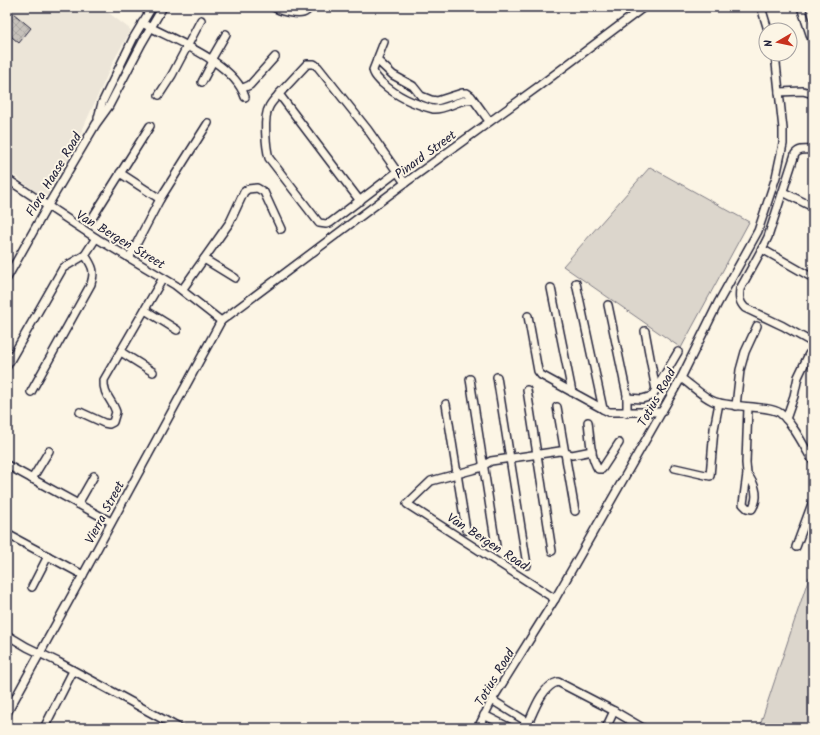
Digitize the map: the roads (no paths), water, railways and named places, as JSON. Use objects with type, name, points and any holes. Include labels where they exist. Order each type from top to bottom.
[{"type":"street","name":"Flora Haase Road","points":[[96,124],[102,103],[134,37],[152,7]]},
{"type":"street","name":"Flora Haase Road","points":[[7,278],[46,207],[96,124],[109,106],[163,7]]},
{"type":"street","points":[[274,7],[279,10],[300,14],[304,13],[310,7]]},
{"type":"street","name":"Pinard Street","points":[[221,321],[644,7]]},
{"type":"street","points":[[761,7],[766,22]]},
{"type":"street","points":[[801,7],[813,43]]},
{"type":"street","points":[[160,95],[201,20]]},
{"type":"street","points":[[142,24],[212,61],[232,75],[242,88],[245,97]]},
{"type":"street","points":[[202,82],[226,34]]},
{"type":"street","points":[[384,42],[373,70],[374,75],[395,94],[436,110],[466,100],[473,100]]},
{"type":"street","points":[[242,88],[250,85],[275,57]]},
{"type":"street","points":[[377,60],[393,75],[413,86],[419,95],[431,100],[437,101],[465,93],[469,94],[489,122]]},
{"type":"street","name":"Totius Road","points":[[478,728],[492,700],[555,599],[662,412],[718,303],[753,241],[763,219],[776,177],[783,144],[776,62]]},
{"type":"street","points":[[398,172],[330,223],[322,224],[315,220],[269,158],[267,152],[267,110],[307,64],[316,65],[368,130],[398,172],[405,183]]},
{"type":"street","points":[[779,92],[803,92],[813,94]]},
{"type":"street","points":[[280,94],[360,201]]},
{"type":"street","points":[[415,103],[419,95]]},
{"type":"street","points":[[129,258],[160,198],[208,123]]},
{"type":"street","points":[[91,220],[150,126]]},
{"type":"street","points":[[813,150],[802,150],[795,154],[762,250],[740,289],[739,294],[740,303],[745,308],[783,326],[813,343]]},
{"type":"street","points":[[120,173],[160,198]]},
{"type":"street","name":"Van Bergen Street","points":[[7,179],[46,207],[164,278],[182,290],[221,321]]},
{"type":"street","points":[[182,290],[230,222],[241,197],[248,189],[257,188],[264,192],[282,229]]},
{"type":"street","points":[[783,192],[813,207]]},
{"type":"street","points":[[7,366],[63,268],[86,255],[96,238]]},
{"type":"street","points":[[762,250],[813,278]]},
{"type":"street","points":[[31,392],[92,284],[94,274],[86,255]]},
{"type":"street","points":[[204,259],[235,278]]},
{"type":"street","points":[[80,412],[104,423],[109,424],[113,422],[116,417],[116,412],[104,390],[104,380],[164,278]]},
{"type":"street","points":[[576,283],[602,409]]},
{"type":"street","points":[[551,288],[572,392]]},
{"type":"street","points":[[608,304],[627,398],[627,412]]},
{"type":"street","points":[[145,310],[178,330]]},
{"type":"street","points":[[528,316],[538,371],[541,375],[609,412],[662,412]]},
{"type":"street","name":"Vierra Street","points":[[7,714],[221,321]]},
{"type":"street","points":[[736,406],[740,370],[757,326]]},
{"type":"street","points":[[645,331],[656,390]]},
{"type":"street","points":[[121,352],[153,372]]},
{"type":"street","points":[[627,398],[642,399],[652,396],[678,352]]},
{"type":"street","points":[[786,419],[794,396],[798,377],[809,354]]},
{"type":"street","points":[[497,377],[527,565]]},
{"type":"street","points":[[680,378],[713,401],[778,412],[786,419],[813,461]]},
{"type":"street","points":[[470,379],[496,546]]},
{"type":"street","points":[[527,390],[552,550]]},
{"type":"street","points":[[675,468],[710,476],[714,429],[719,403]]},
{"type":"street","points":[[446,404],[466,530]]},
{"type":"street","points":[[557,407],[575,511]]},
{"type":"street","points":[[747,474],[748,408]]},
{"type":"street","points":[[588,422],[592,452],[598,469],[602,469],[619,443]]},
{"type":"street","points":[[32,479],[49,451]]},
{"type":"street","points":[[458,474],[483,466],[491,461],[509,458],[560,451],[564,451],[572,455],[592,452]]},
{"type":"street","points":[[7,465],[111,522]]},
{"type":"street","name":"Van Bergen Road","points":[[458,474],[431,481],[407,504],[555,599]]},
{"type":"street","points":[[78,504],[94,476]]},
{"type":"street","points":[[796,547],[813,501]]},
{"type":"street","points":[[7,534],[83,576]]},
{"type":"street","points":[[32,587],[48,556]]},
{"type":"street","points":[[7,635],[178,728]]},
{"type":"street","points":[[44,728],[73,671]]},
{"type":"street","points":[[492,700],[528,725],[536,706],[550,686],[558,682],[643,728]]},
{"type":"street","points":[[606,728],[614,711]]},
{"type":"street","points":[[484,715],[510,728]]}]
